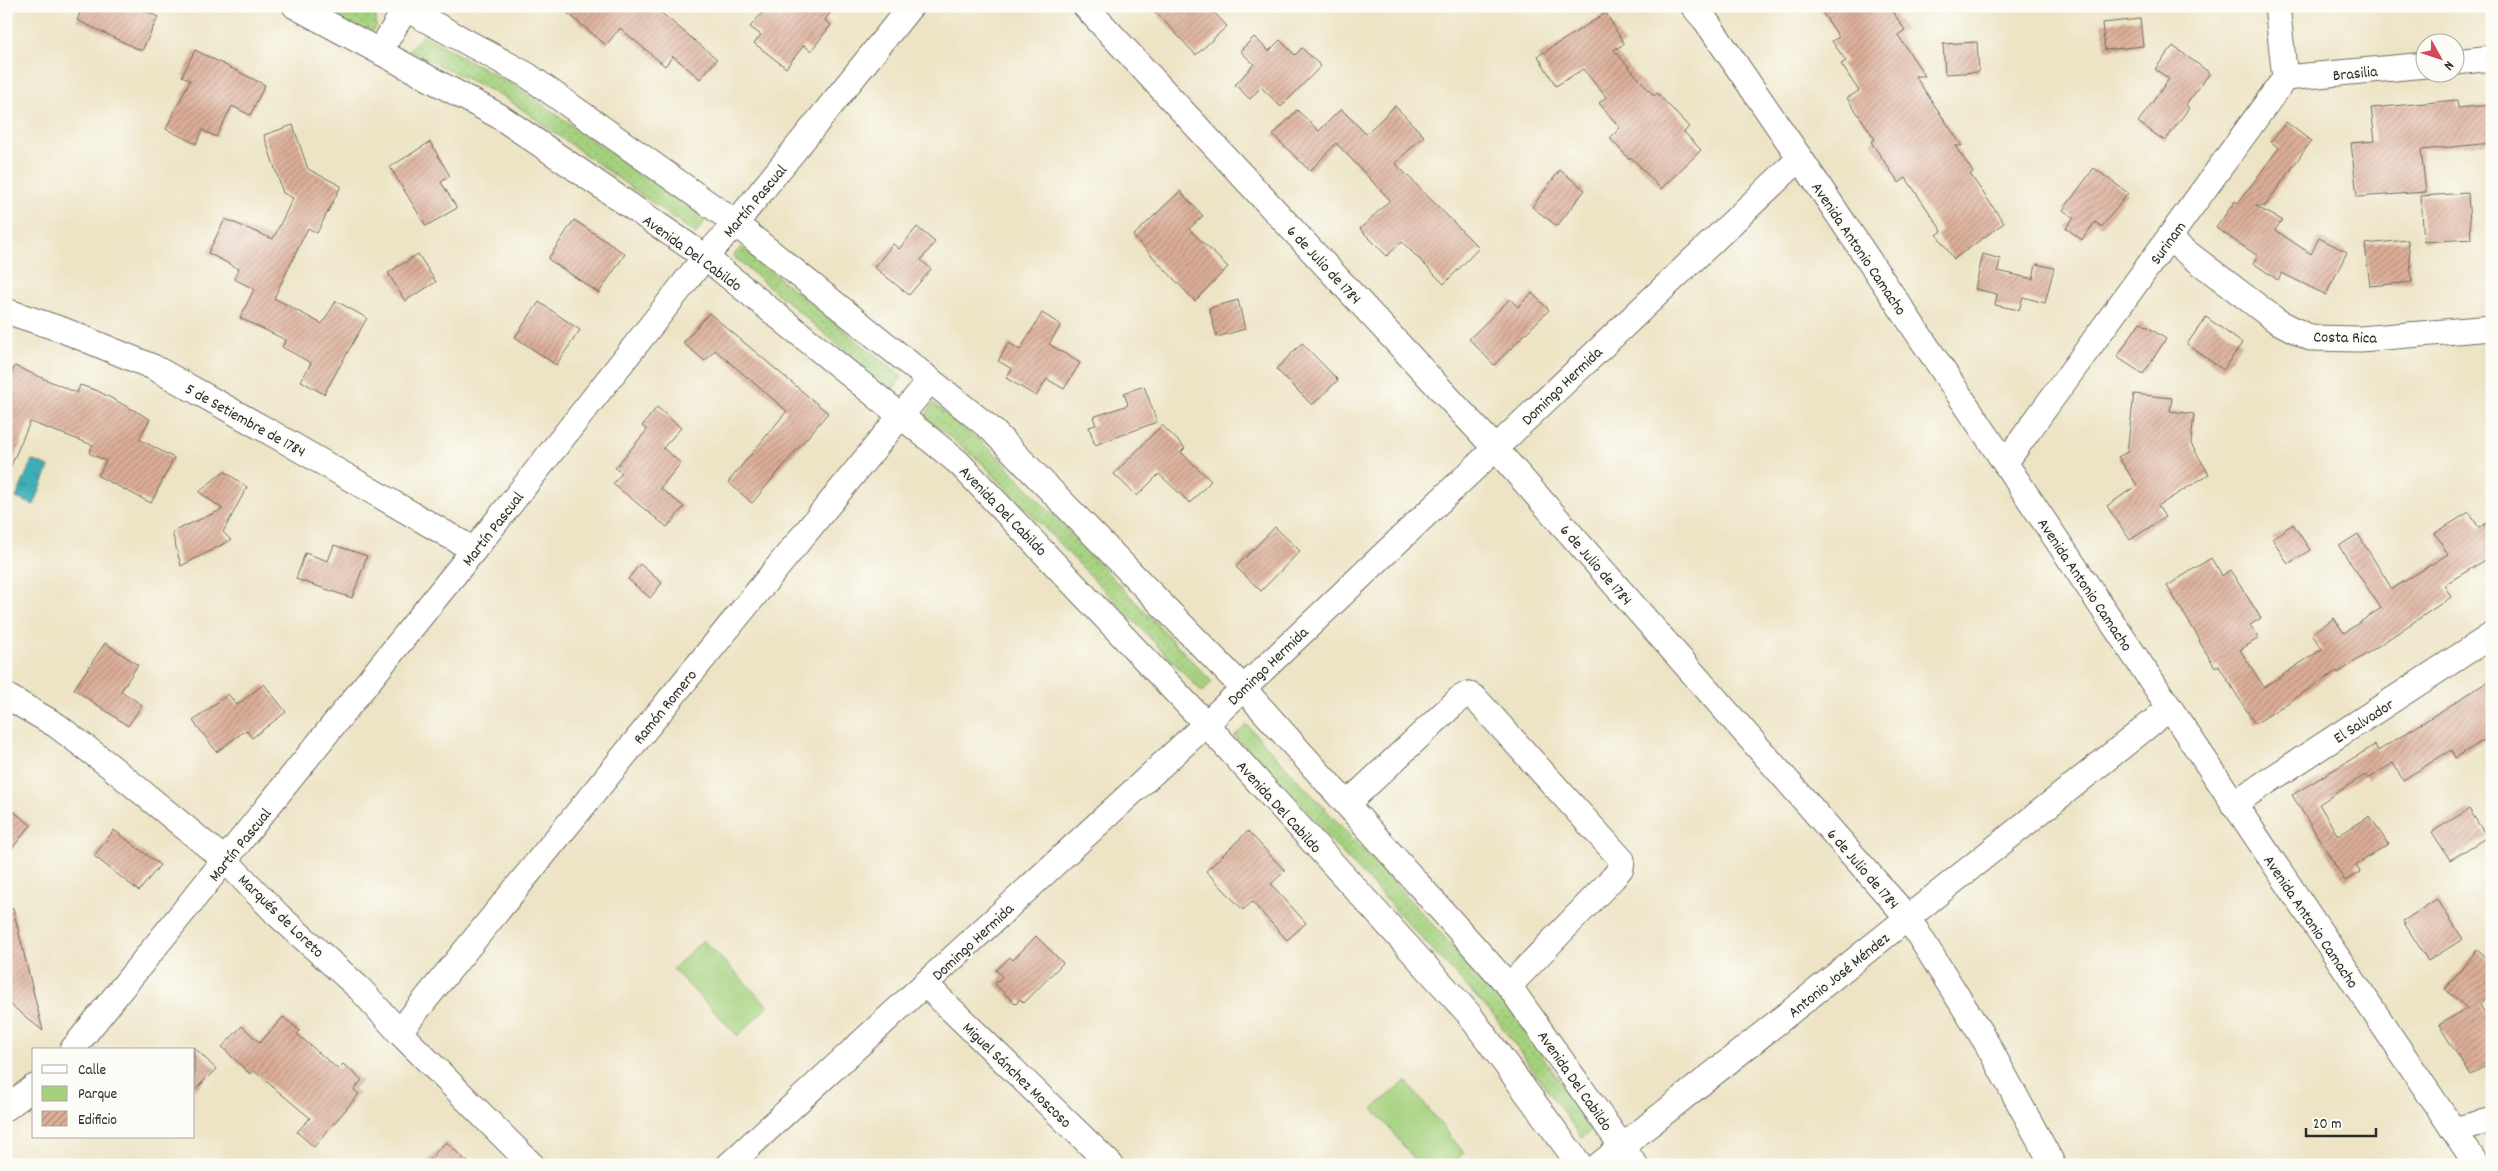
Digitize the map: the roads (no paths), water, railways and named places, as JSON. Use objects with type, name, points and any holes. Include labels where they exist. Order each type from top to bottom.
[{"type":"street","name":"Avenida Del Cabildo","points":[[295,6],[499,116],[705,257],[959,463],[1206,724],[1468,1013],[1580,1165]]},
{"type":"street","name":"Martín Pascual","points":[[74,1048],[474,550],[705,257],[735,224],[911,6]]},
{"type":"street","name":"6 de Julio de 1784","points":[[1085,6],[1495,448],[1908,918],[1986,1042],[2053,1165]]},
{"type":"street","points":[[2277,6],[2285,78]]},
{"type":"street","name":"Avenida Del Cabildo","points":[[405,7],[527,75],[735,224],[991,429],[1243,688],[1509,986],[1629,1156]]},
{"type":"street","points":[[380,51],[405,7]]},
{"type":"street","name":"Avenida Antonio Camacho","points":[[1704,11],[1800,158],[2477,1165]]},
{"type":"street","points":[[2466,61],[2492,58]]},
{"type":"street","name":"Brasilia","points":[[2285,78],[2416,66]]},
{"type":"street","name":"Surinam","points":[[2005,463],[2285,78]]},
{"type":"street","name":"Domingo Hermida","points":[[730,1165],[1206,724],[1800,158]]},
{"type":"street","name":"Costa Rica","points":[[2169,239],[2277,321],[2310,338],[2360,339],[2492,328]]},
{"type":"street","name":"5 de Setiembre de 1784","points":[[6,311],[63,330],[152,367],[275,435],[474,550]]},
{"type":"street","name":"Ramón Romero","points":[[399,1032],[930,380]]},
{"type":"street","name":"El Salvador","points":[[2233,804],[2492,635]]},
{"type":"street","points":[[1347,804],[1459,699],[1468,694],[1475,698],[1622,860],[1621,868],[1613,878],[1509,986]]},
{"type":"street","name":"Marqués de Loreto","points":[[6,696],[56,725],[226,860],[278,915],[360,989],[399,1032],[532,1165]]},
{"type":"street","name":"Antonio José Méndez","points":[[1599,1165],[1629,1156],[1908,918],[2170,708]]},
{"type":"street","name":"Miguel Sánchez Moscoso","points":[[925,984],[1111,1165]]},
{"type":"street","points":[[6,1108],[32,1088]]},
{"type":"street","points":[[2453,1130],[2492,1120]]},
{"type":"water","points":[[32,460],[49,467],[34,505],[16,498]]}]
